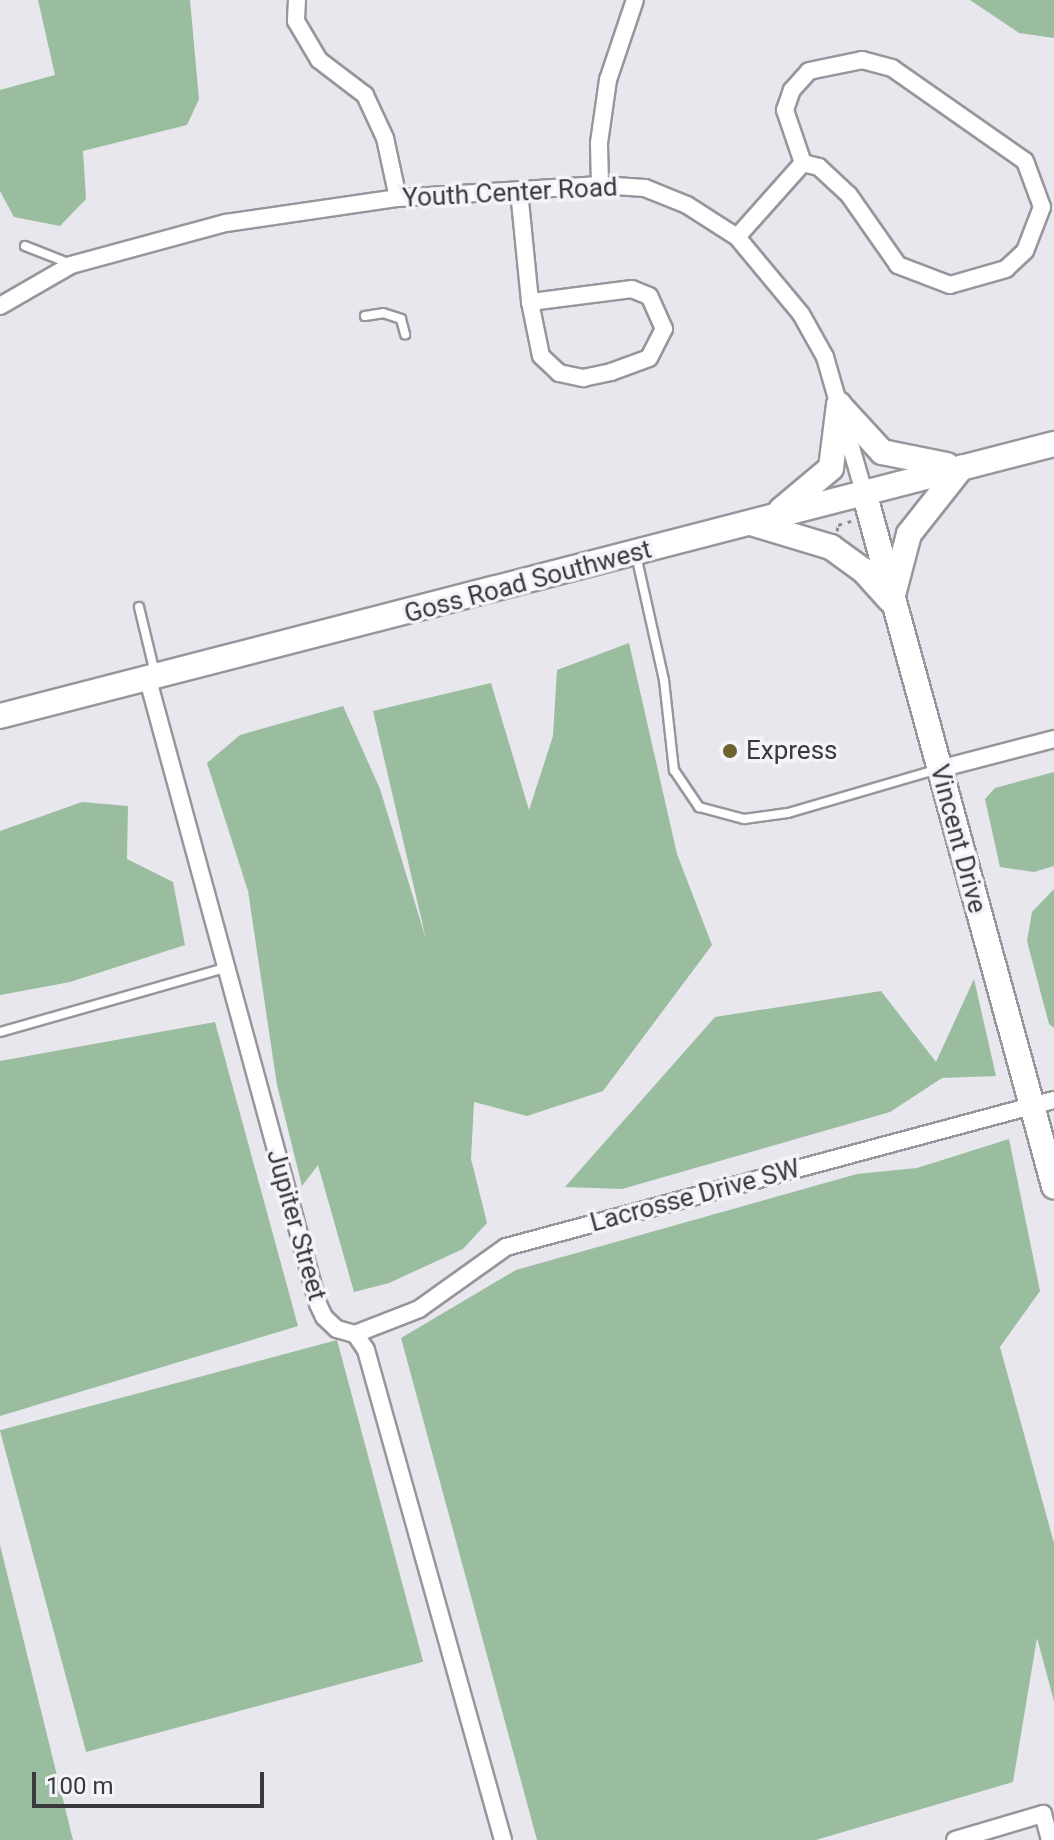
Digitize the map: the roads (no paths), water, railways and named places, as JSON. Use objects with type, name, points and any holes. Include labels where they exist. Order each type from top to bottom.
[{"type":"street","points":[[297,0],[296,21],[319,60],[365,95],[385,138],[398,198]]},
{"type":"street","points":[[600,185],[599,143],[608,80],[635,0]]},
{"type":"street","points":[[862,60],[892,68],[1010,147],[1035,180],[1042,207],[1025,251],[1006,269],[950,285],[898,265],[849,195],[819,167],[803,163],[785,110],[792,90],[809,71],[862,60]]},
{"type":"street","points":[[737,237],[803,163]]},
{"type":"street","name":"Youth Center Road","points":[[0,306],[71,265],[133,241],[182,227],[398,198],[600,185],[645,188],[687,205],[737,237],[814,336],[839,405],[864,492]]},
{"type":"street","points":[[519,191],[530,302],[541,356],[559,373],[583,378],[649,358],[664,329],[649,296],[632,289],[530,302]]},
{"type":"street","points":[[839,405],[882,452],[962,467],[909,534],[891,601]]},
{"type":"street","points":[[776,514],[831,468],[839,405]]},
{"type":"street","name":"Goss Road Southwest","points":[[0,716],[1054,444]]},
{"type":"street","name":"Vincent Drive","points":[[864,492],[891,601],[939,769],[1042,1103],[1054,1186]]},
{"type":"street","points":[[748,522],[831,547],[863,570],[891,601]]},
{"type":"street","name":"Jupiter Street","points":[[152,678],[224,968],[318,1304],[337,1329],[355,1334],[366,1350],[503,1840]]},
{"type":"street","points":[[939,769],[1054,739]]},
{"type":"street","name":"Lacrosse Drive SW","points":[[355,1334],[432,1302],[506,1247],[1042,1103]]},
{"type":"street","points":[[955,1840],[1043,1814],[1050,1840]]},
{"type":"lane","points":[[25,246],[60,256],[71,265]]},
{"type":"lane","points":[[365,316],[383,313],[401,319],[405,334]]},
{"type":"lane","points":[[635,554],[664,680],[674,770],[699,807],[744,819],[788,813],[939,769]]},
{"type":"lane","points":[[139,607],[152,678]]},
{"type":"lane","points":[[0,1032],[224,968]]},
{"type":"place","name":"Express","points":[[730,751]]}]
